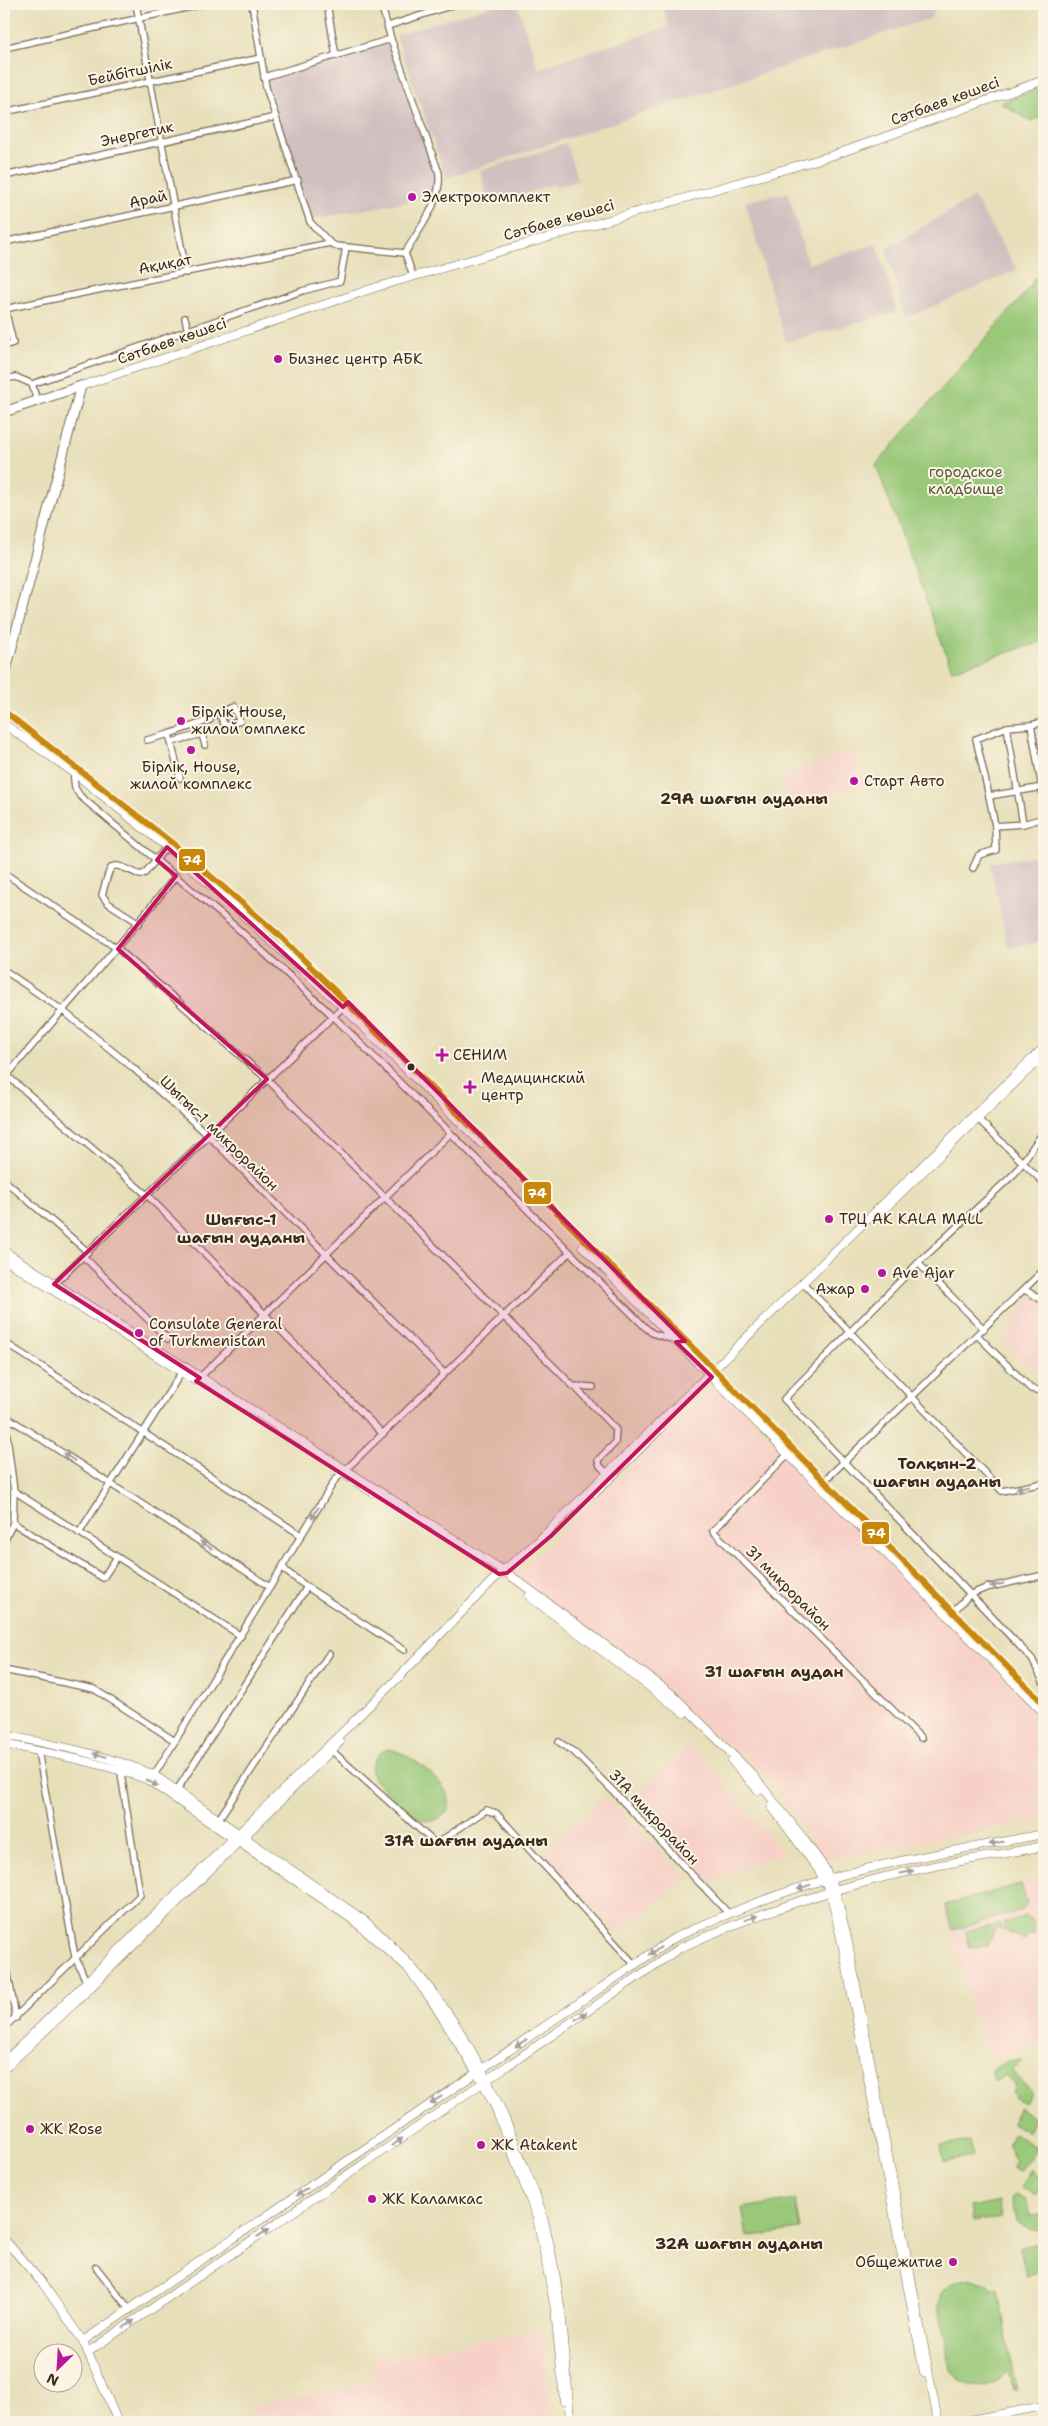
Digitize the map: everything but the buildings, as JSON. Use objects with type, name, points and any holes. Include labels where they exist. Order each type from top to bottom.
[{"type":"main road","name":"Сәтбаев көшесі","points":[[81,386],[413,276],[834,155],[1044,80]]},
{"type":"main road","points":[[4,412],[81,386]]},
{"type":"main road","points":[[4,677],[81,386]]},
{"type":"main road","points":[[4,711],[72,768],[266,923],[899,1561],[1044,1713]]},
{"type":"main road","points":[[4,724],[72,768]]},
{"type":"main road","points":[[503,1574],[551,1536],[713,1373],[976,1116],[1044,1046]]},
{"type":"main road","points":[[976,1116],[1044,1055]]},
{"type":"main road","points":[[4,1251],[52,1286]]},
{"type":"main road","points":[[4,1259],[52,1286],[503,1574],[672,1694],[752,1774],[804,1838],[833,1890],[847,1937],[938,2422]]},
{"type":"main road","points":[[4,2070],[330,1749],[503,1574],[713,1373]]},
{"type":"main road","points":[[899,1561],[953,1612],[1044,1704]]},
{"type":"main road","points":[[4,1735],[122,1761],[154,1774],[218,1820],[239,1838]]},
{"type":"main road","points":[[4,1744],[120,1770],[146,1779],[316,1885],[364,1920],[391,1943],[430,1986],[504,2113],[544,2222],[562,2319],[570,2422]]},
{"type":"main road","points":[[83,2341],[674,1938],[728,1913],[827,1879],[920,1857],[1044,1834]]},
{"type":"main road","points":[[88,2352],[680,1948],[732,1924],[833,1890],[923,1868],[1044,1846]]},
{"type":"main road","points":[[833,1890],[934,2422]]},
{"type":"main road","points":[[728,1913],[732,1924]]},
{"type":"main road","points":[[4,2062],[88,1986]]},
{"type":"main road","points":[[486,2081],[537,2218],[555,2308],[566,2422]]},
{"type":"main road","points":[[4,2240],[42,2284],[83,2341],[118,2422]]},
{"type":"main road","points":[[959,2422],[1044,2406]]},
{"type":"main road","points":[[980,2422],[1044,2410]]},
{"type":"street","points":[[136,4],[186,273]]},
{"type":"street","points":[[4,48],[204,4]]},
{"type":"street","points":[[252,4],[264,76],[310,222],[330,243],[346,247],[405,253]]},
{"type":"street","points":[[327,4],[336,56]]},
{"type":"street","points":[[381,4],[439,173],[440,187],[437,197],[405,253],[413,276]]},
{"type":"street","points":[[388,26],[456,4]]},
{"type":"street","points":[[264,76],[392,40]]},
{"type":"street","name":"Бейбітшілік","points":[[4,112],[261,58]]},
{"type":"street","name":"Энергетик","points":[[4,176],[276,117]]},
{"type":"street","name":"Арай","points":[[4,242],[298,180]]},
{"type":"street","name":"Ақиқат","points":[[4,309],[330,243]]},
{"type":"street","points":[[4,379],[16,377],[32,384],[302,292],[340,281],[346,247]]},
{"type":"street","points":[[4,309],[13,343],[4,346]]},
{"type":"street","points":[[185,318],[188,332]]},
{"type":"street","points":[[32,384],[37,401]]},
{"type":"street","points":[[147,740],[210,720]]},
{"type":"street","points":[[972,868],[979,856],[996,850],[995,826],[976,739],[1007,727],[1044,722]]},
{"type":"street","points":[[196,725],[202,734],[204,745]]},
{"type":"street","points":[[1031,725],[1044,800]]},
{"type":"street","points":[[1007,727],[1023,824]]},
{"type":"street","points":[[169,734],[180,778]]},
{"type":"street","points":[[172,742],[202,734]]},
{"type":"street","points":[[72,768],[75,788],[80,796],[176,876],[333,1016],[645,1327],[652,1333],[681,1341]]},
{"type":"street","points":[[989,796],[1043,788]]},
{"type":"street","points":[[995,826],[1023,824],[1044,818]]},
{"type":"street","points":[[139,923],[108,903],[102,895],[109,871],[114,865],[118,864],[140,875],[145,873],[169,845]]},
{"type":"street","points":[[4,873],[118,949],[266,1079],[616,1430],[615,1443],[598,1460],[600,1466],[607,1473]]},
{"type":"street","points":[[176,876],[118,949],[5,1076],[148,1196],[383,1434]]},
{"type":"street","name":"Шыгыс-1 микрорайон","points":[[4,970],[62,1010],[132,1067],[208,1135],[444,1373]]},
{"type":"street","points":[[52,1286],[148,1196],[266,1079],[346,1005]]},
{"type":"street","points":[[976,1116],[1044,1183]]},
{"type":"street","points":[[1044,1131],[1015,1173],[918,1263],[784,1398],[969,1595],[1032,1659],[1044,1683]]},
{"type":"street","points":[[198,1380],[450,1134]]},
{"type":"street","points":[[4,1180],[86,1254],[168,1339]]},
{"type":"street","points":[[154,1774],[241,1636],[335,1480],[569,1253]]},
{"type":"street","points":[[918,1263],[984,1330]]},
{"type":"street","points":[[822,1483],[978,1336],[1044,1270]]},
{"type":"street","points":[[804,1284],[1002,1491],[1044,1483]]},
{"type":"street","points":[[1024,1290],[1044,1301]]},
{"type":"street","points":[[978,1336],[1031,1389],[1044,1391]]},
{"type":"street","points":[[4,1342],[301,1535]]},
{"type":"street","points":[[79,1533],[183,1370]]},
{"type":"street","points":[[573,1386],[593,1387]]},
{"type":"street","points":[[4,1414],[270,1587]]},
{"type":"street","points":[[4,1414],[14,1491],[13,1523],[4,1541]]},
{"type":"street","name":"31 микрорайон","points":[[791,1452],[713,1531],[921,1738]]},
{"type":"street","points":[[14,1491],[241,1636]]},
{"type":"street","points":[[13,1523],[103,1578],[117,1557]]},
{"type":"street","points":[[283,1567],[307,1586],[404,1650]]},
{"type":"street","points":[[953,1612],[969,1595],[986,1588],[1044,1575]]},
{"type":"street","points":[[177,1790],[307,1586]]},
{"type":"street","points":[[218,1820],[329,1654]]},
{"type":"street","points":[[4,1670],[94,1689],[175,1741]]},
{"type":"street","name":"31А микрорайон","points":[[560,1742],[574,1752],[607,1784],[728,1913]]},
{"type":"street","points":[[330,1749],[436,1844],[486,1810],[496,1813],[635,1965]]},
{"type":"street","points":[[38,1751],[75,1957],[88,1986]]},
{"type":"street","points":[[4,2028],[140,1895],[120,1770],[122,1761]]},
{"type":"street","points":[[4,1953],[16,2018]]},
{"type":"street","points":[[283,2205],[290,2215]]},
{"type":"street","points":[[96,2267],[130,2310]]},
{"type":"highlighted area","points":[[167,847],[343,1007],[348,1002],[685,1341],[676,1342],[712,1377],[551,1536],[507,1573],[499,1574],[196,1381],[200,1378],[54,1284],[267,1079],[118,949],[176,876],[157,860]]},
{"type":"shaded area","points":[[498,4],[517,4],[538,68],[669,27],[662,4],[936,4],[931,18],[446,178],[396,35]]},
{"type":"shaded area","points":[[388,41],[436,174],[437,186],[434,197],[312,219],[266,77]]},
{"type":"shaded area","points":[[566,143],[578,181],[555,187],[554,184],[503,201],[502,197],[488,200],[480,171]]},
{"type":"shaded area","points":[[788,192],[808,264],[877,244],[897,312],[786,342],[745,202]]},
{"type":"shaded area","points":[[974,197],[1017,270],[906,318],[886,249]]},
{"type":"shaded area","points":[[853,749],[864,784],[790,809],[783,777]]},
{"type":"shaded area","points":[[1044,854],[1044,941],[1008,948],[990,863]]},
{"type":"shaded area","points":[[1030,1296],[1044,1304],[1044,1360],[1036,1368],[1011,1355],[1014,1351],[1002,1344]]},
{"type":"shaded area","name":"31 шағын аудан","points":[[716,1382],[1044,1719],[1044,1819],[825,1860],[768,1776],[506,1580],[549,1544]]},
{"type":"shaded area","points":[[691,1744],[783,1853],[707,1882],[632,1800]]},
{"type":"shaded area","points":[[606,1797],[687,1877],[619,1933],[540,1856]]},
{"type":"shaded area","points":[[1044,1877],[1044,2043],[992,2059],[979,2034],[943,1904]]},
{"type":"shaded area","points":[[542,2330],[552,2422],[252,2422],[249,2407],[376,2382],[372,2358]]},
{"type":"green space","points":[[1044,86],[1044,106],[1040,118],[1029,121],[1001,103]]},
{"type":"green space","name":"городское кладбище","points":[[1044,271],[1044,641],[952,670],[876,465],[1031,286],[1033,279]]},
{"type":"green space","points":[[388,1749],[397,1751],[422,1766],[444,1788],[449,1799],[448,1810],[440,1818],[430,1821],[421,1819],[404,1807],[376,1782],[372,1772],[373,1762],[379,1754]]},
{"type":"green space","points":[[1021,1884],[1027,1903],[1022,1910],[953,1930],[945,1905]]},
{"type":"green space","points":[[1025,1916],[1032,1921],[1035,1934],[1026,1937],[1025,1940],[1004,1930],[1004,1923]]},
{"type":"green space","points":[[1001,1924],[1002,1930],[996,1928],[987,1946],[970,1947],[965,1931]]},
{"type":"green space","points":[[1023,2060],[1012,2071],[1031,2092],[1025,2103],[1014,2097],[1015,2094],[1012,2091],[1015,2086],[1006,2075],[994,2082],[992,2070],[1006,2061]]},
{"type":"green space","points":[[1020,2107],[1034,2118],[1028,2133],[1012,2123]]},
{"type":"green space","points":[[1013,2133],[1037,2148],[1020,2171],[1012,2168],[1015,2160],[1008,2145]]},
{"type":"green space","points":[[970,2141],[973,2156],[944,2161],[941,2146]]},
{"type":"green space","points":[[1031,2168],[1043,2183],[1036,2196],[1028,2189],[1022,2189]]},
{"type":"green space","points":[[1015,2195],[1026,2199],[1030,2216],[1042,2215],[1044,2211],[1044,2229],[1036,2231],[1016,2221],[1011,2199]]},
{"type":"green space","points":[[795,2200],[800,2229],[747,2237],[742,2208]]},
{"type":"green space","points":[[999,2201],[1002,2217],[973,2222],[970,2207]]},
{"type":"green space","points":[[1044,2242],[1044,2272],[1026,2276],[1020,2247]]},
{"type":"green space","points":[[970,2278],[988,2284],[991,2289],[998,2289],[1016,2390],[1013,2390],[1008,2370],[995,2383],[985,2387],[971,2386],[960,2381],[951,2370],[939,2306],[942,2293],[952,2283]]},
{"type":"transit line","name":"74","points":[[4,711],[171,842],[279,935],[714,1369],[1044,1704]]},
{"type":"place","name":"Электрокомплект","points":[[412,197]]},
{"type":"place","name":"Бизнес центр АБК","points":[[278,359]]},
{"type":"place","name":"Бірлік House, жилой омплекс","points":[[181,721]]},
{"type":"place","name":"Бірлік, House, жилой комплекс","points":[[191,750]]},
{"type":"place","name":"Старт Авто","points":[[854,781]]},
{"type":"place","name":"СЕНИМ","points":[[442,1055]]},
{"type":"place","name":"Медицинский центр","points":[[470,1087]]},
{"type":"place","name":"ТРЦ AK KALA MALL","points":[[829,1219]]},
{"type":"place","name":"Ave Ajar","points":[[882,1273]]},
{"type":"place","name":"Ажар","points":[[865,1289]]},
{"type":"place","name":"Consulate General of Turkmenistan","points":[[139,1333]]},
{"type":"place","name":"ЖК Rose","points":[[30,2129]]},
{"type":"place","name":"ЖК Atakent","points":[[481,2145]]},
{"type":"place","name":"ЖК Каламкас","points":[[372,2199]]},
{"type":"place","name":"Общежитие","points":[[953,2262]]},
{"type":"district","name":"29А шағын ауданы","points":[[744,798]]},
{"type":"district","name":"Шығыс-1 шағын ауданы","points":[[241,1228]]},
{"type":"district","name":"Толқын-2 шағын ауданы","points":[[937,1472]]},
{"type":"district","name":"31 шағын аудан","points":[[774,1671]]},
{"type":"district","name":"31А шағын ауданы","points":[[466,1840]]},
{"type":"district","name":"32А шағын ауданы","points":[[739,2243]]}]
